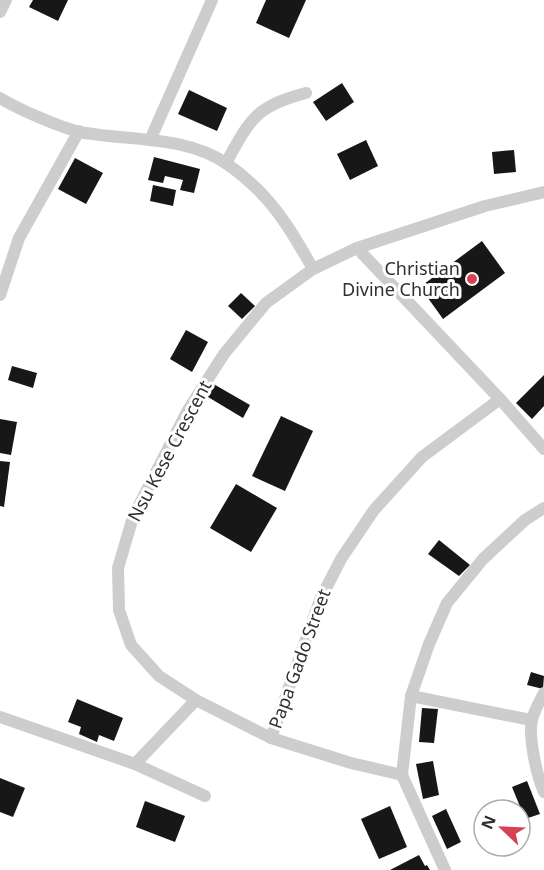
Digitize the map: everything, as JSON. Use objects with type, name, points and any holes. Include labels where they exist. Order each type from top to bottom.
[{"type":"street","points":[[0,12],[6,0]]},
{"type":"street","points":[[150,140],[212,0]]},
{"type":"street","points":[[226,163],[246,127],[260,112],[279,100],[306,93]]},
{"type":"street","points":[[0,98],[14,107],[79,131],[150,140],[197,150],[226,163],[266,197],[289,225],[313,269]]},
{"type":"street","points":[[0,295],[19,238],[79,131]]},
{"type":"street","name":"Nsu Kese Crescent","points":[[402,775],[351,763],[271,738],[196,700],[159,676],[131,645],[119,610],[118,568],[133,517],[188,410],[224,354],[266,303],[313,269],[357,248],[485,206],[544,192]]},
{"type":"street","points":[[357,248],[500,399],[544,449]]},
{"type":"street","name":"Papa Gado Street","points":[[271,738],[320,600],[341,559],[374,510],[422,456],[500,399]]},
{"type":"street","points":[[445,870],[402,775],[411,696],[429,644],[447,603],[483,559],[525,520],[544,508]]},
{"type":"street","points":[[544,693],[531,720],[534,755],[544,792]]},
{"type":"street","points":[[411,696],[531,720]]},
{"type":"street","points":[[135,764],[196,700]]},
{"type":"street","points":[[0,717],[135,764],[205,796]]},
{"type":"building","points":[[33,0],[68,0],[58,21],[29,7]]},
{"type":"building","points":[[266,0],[306,0],[289,38],[256,23]]},
{"type":"building","points":[[342,83],[354,102],[326,121],[313,102]]},
{"type":"building","points":[[189,90],[227,108],[217,131],[178,114]]},
{"type":"building","points":[[366,140],[378,166],[350,180],[337,154]]},
{"type":"building","points":[[514,150],[516,172],[494,174],[492,152]]},
{"type":"building","points":[[154,157],[200,169],[194,193],[180,190],[183,180],[165,176],[163,183],[148,180]]},
{"type":"building","points":[[75,158],[103,173],[86,204],[58,189]]},
{"type":"building","points":[[153,185],[176,190],[173,206],[150,201]]},
{"type":"building","points":[[482,241],[505,273],[443,319],[420,287]]},
{"type":"building","points":[[241,293],[255,306],[242,319],[228,306]]},
{"type":"building","points":[[186,330],[208,342],[192,372],[170,359]]},
{"type":"building","points":[[12,366],[37,373],[33,388],[8,380]]},
{"type":"building","points":[[544,375],[544,406],[532,419],[516,403]]},
{"type":"building","points":[[210,382],[250,405],[243,418],[203,394]]},
{"type":"building","points":[[281,416],[313,431],[285,491],[252,476]]},
{"type":"building","points":[[0,419],[17,422],[11,455],[0,453]]},
{"type":"building","points":[[0,461],[10,462],[4,507],[0,506]]},
{"type":"building","points":[[236,484],[277,508],[251,552],[210,528]]},
{"type":"building","points":[[439,540],[470,565],[459,576],[428,554]]},
{"type":"building","points":[[531,672],[544,676],[543,689],[527,685]]},
{"type":"building","points":[[77,699],[123,718],[114,741],[99,735],[97,742],[79,734],[81,727],[68,722]]},
{"type":"building","points":[[422,708],[438,709],[434,743],[419,742]]},
{"type":"building","points":[[433,761],[439,795],[423,799],[416,764]]},
{"type":"building","points":[[0,778],[25,788],[13,817],[0,812]]},
{"type":"building","points":[[527,781],[540,814],[532,817],[532,798],[516,798],[512,787]]},
{"type":"building","points":[[145,801],[185,816],[175,842],[136,827]]},
{"type":"building","points":[[390,806],[407,847],[379,859],[361,819]]},
{"type":"building","points":[[446,809],[461,842],[447,849],[432,816]]},
{"type":"building","points":[[419,855],[430,870],[390,870]]},
{"type":"place","name":"Christian Divine Church","points":[[472,279]]}]
